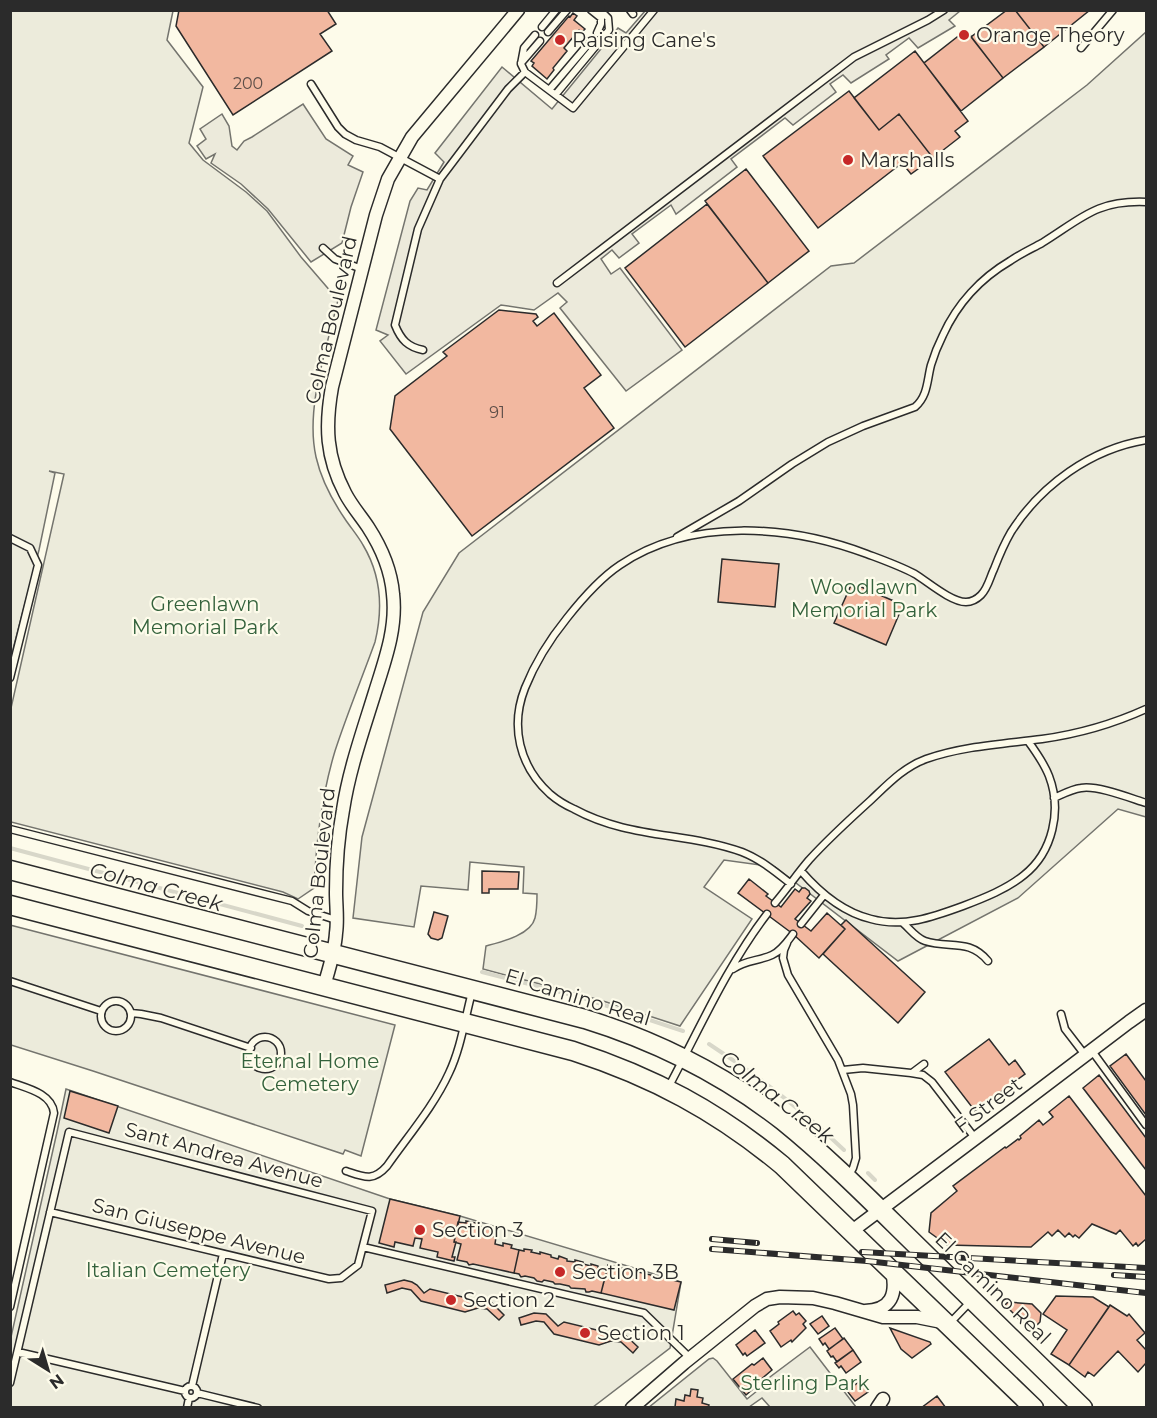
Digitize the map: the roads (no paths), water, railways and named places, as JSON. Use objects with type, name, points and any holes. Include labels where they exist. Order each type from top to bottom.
[{"type":"main road","name":"El Camino Real","points":[[10,870],[598,1023],[683,1058],[719,1078],[772,1113],[804,1139],[1083,1407]]},
{"type":"main road","points":[[10,905],[580,1053],[667,1088],[713,1114],[759,1146],[802,1183],[1034,1407]]},
{"type":"street","name":"Colma Boulevard","points":[[324,986],[336,933],[337,864],[343,810],[354,760],[389,646],[394,610],[393,592],[383,554],[336,476],[327,432],[332,387],[381,196],[388,179],[412,137],[518,10]]},
{"type":"street","name":"F Street","points":[[852,1231],[1146,1010]]},
{"type":"street","points":[[861,1311],[876,1311],[886,1306],[893,1292],[892,1270]]},
{"type":"street","points":[[632,1407],[754,1306],[766,1299],[813,1298],[883,1317],[929,1318],[949,1324]]},
{"type":"lane","points":[[556,10],[545,29],[567,10]]},
{"type":"lane","points":[[591,10],[601,18],[597,33]]},
{"type":"lane","points":[[553,91],[609,30],[608,18],[600,10]]},
{"type":"lane","points":[[535,35],[524,48],[520,64],[525,72],[573,108],[654,10]]},
{"type":"lane","points":[[557,283],[854,57],[931,19],[944,10]]},
{"type":"lane","points":[[1081,48],[1113,10]]},
{"type":"lane","points":[[520,64],[540,41]]},
{"type":"lane","points":[[553,91],[590,42]]},
{"type":"lane","points":[[423,350],[412,348],[399,335],[395,326],[418,229],[441,179],[508,89],[525,72]]},
{"type":"lane","points":[[311,84],[338,127],[345,134],[380,147],[441,179]]},
{"type":"lane","points":[[791,884],[753,857],[736,850],[622,828],[580,813],[555,798],[531,771],[521,751],[517,728],[518,714],[530,677],[551,639],[578,603],[609,573],[634,557],[663,544],[720,512],[828,442],[915,407],[923,398],[931,365],[950,321],[981,282],[1008,262],[1087,214],[1109,205],[1134,201],[1146,202]]},
{"type":"lane","points":[[323,248],[335,259],[362,269]]},
{"type":"lane","points":[[663,544],[700,534],[729,532],[763,532],[805,537],[849,548],[885,561],[915,574],[954,598],[967,602],[983,593],[1012,531],[1029,508],[1046,491],[1065,475],[1093,458],[1124,445],[1146,440]]},
{"type":"lane","points":[[10,538],[30,548],[38,565],[11,674]]},
{"type":"lane","points":[[775,903],[818,852],[908,768],[926,759],[946,754],[1089,729],[1129,717],[1146,709]]},
{"type":"lane","points":[[801,871],[824,895],[844,908],[864,917],[903,923],[927,918],[970,903],[1024,876],[1039,859],[1049,840],[1055,819],[1054,798],[1049,778],[1028,741]]},
{"type":"lane","points":[[1054,798],[1087,787],[1146,803]]},
{"type":"lane","points":[[10,829],[292,901],[308,911],[336,920]]},
{"type":"lane","points":[[801,924],[824,895]]},
{"type":"lane","points":[[667,1088],[730,971],[767,914]]},
{"type":"lane","points":[[903,923],[924,941],[971,947],[988,961]]},
{"type":"lane","points":[[730,971],[746,962],[777,952],[794,934]]},
{"type":"lane","points":[[787,942],[783,958],[788,975],[833,1049],[843,1070],[853,1105],[856,1158],[847,1178]]},
{"type":"lane","points":[[10,981],[101,1011]]},
{"type":"lane","points":[[346,1171],[372,1177],[380,1173],[434,1099],[454,1060],[473,989]]},
{"type":"lane","points":[[118,1001],[127,1005],[131,1013],[130,1022],[124,1029],[115,1031],[105,1027],[102,1023],[101,1011],[110,1002],[118,1001]]},
{"type":"lane","points":[[131,1013],[161,1018],[251,1048]]},
{"type":"lane","points":[[1061,1014],[1065,1029],[1088,1053],[1146,1125]]},
{"type":"lane","points":[[269,1037],[279,1045],[280,1058],[275,1065],[262,1068],[251,1060],[251,1048],[256,1040],[269,1037]]},
{"type":"lane","points":[[911,1073],[924,1064]]},
{"type":"lane","points":[[843,1070],[863,1068],[923,1075],[932,1082],[976,1138]]},
{"type":"lane","points":[[10,1082],[48,1099],[54,1113],[10,1307]]},
{"type":"lane","name":"Sant Andrea Avenue","points":[[50,1212],[69,1132],[372,1211],[363,1247]]},
{"type":"lane","points":[[10,1383],[50,1212]]},
{"type":"lane","name":"San Giuseppe Avenue","points":[[50,1212],[329,1279],[341,1278],[358,1265],[363,1247]]},
{"type":"lane","points":[[363,1247],[644,1312],[690,1358]]},
{"type":"lane","points":[[192,1386],[223,1254]]},
{"type":"lane","points":[[949,1324],[973,1300]]},
{"type":"lane","points":[[18,1352],[185,1391]]},
{"type":"lane","points":[[185,1391],[192,1386]]},
{"type":"lane","points":[[192,1386],[196,1389],[196,1393]]},
{"type":"lane","points":[[185,1391],[189,1398],[187,1407]]},
{"type":"lane","points":[[189,1398],[195,1397],[196,1393]]},
{"type":"lane","points":[[196,1393],[253,1407]]},
{"type":"waterway","name":"Colma Creek","points":[[10,848],[302,926]]},
{"type":"waterway","name":"Colma Creek","points":[[482,972],[580,997],[683,1031]]},
{"type":"waterway","name":"Colma Creek","points":[[709,1044],[779,1094],[844,1150]]},
{"type":"waterway","name":"Colma Creek","points":[[868,1173],[875,1180]]},
{"type":"railway","points":[[712,1239],[757,1243]]},
{"type":"railway","points":[[712,1249],[867,1261],[1146,1293]]},
{"type":"railway","points":[[862,1252],[1146,1268]]},
{"type":"railway","points":[[1114,1275],[1146,1277]]},
{"type":"place","name":"Orange Theory","points":[[964,35]]},
{"type":"place","name":"Raising Cane's","points":[[560,40]]},
{"type":"place","name":"Marshalls","points":[[848,160]]},
{"type":"place","name":"Section 3","points":[[420,1230]]},
{"type":"place","name":"Section 3B","points":[[560,1272]]},
{"type":"place","name":"Section 2","points":[[451,1300]]},
{"type":"place","name":"Section 1","points":[[585,1333]]},
{"type":"park label","name":"Woodlawn Memorial Park","points":[[864,598]]},
{"type":"park label","name":"Greenlawn Memorial Park","points":[[205,616]]},
{"type":"park label","name":"Eternal Home Cemetery","points":[[310,1072]]},
{"type":"park label","name":"Italian Cemetery","points":[[168,1270]]},
{"type":"park label","name":"Sterling Park","points":[[805,1383]]}]
